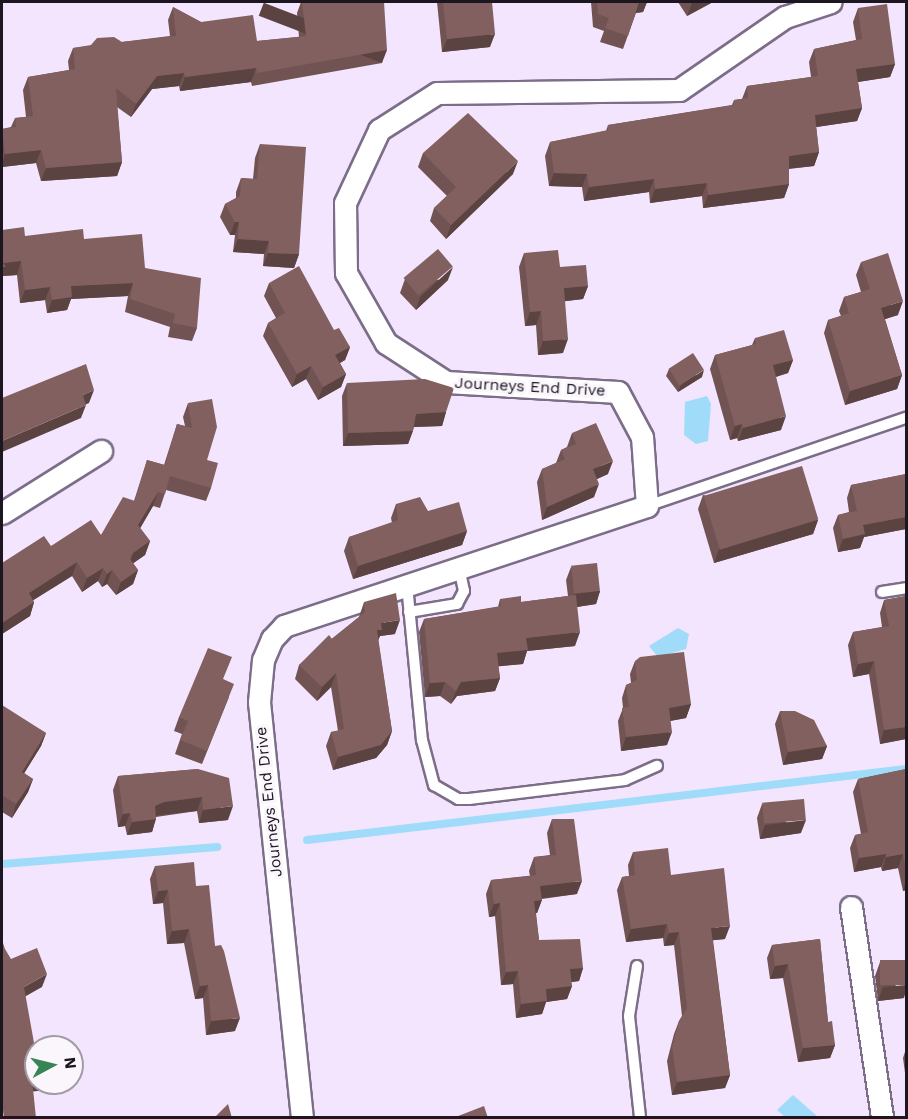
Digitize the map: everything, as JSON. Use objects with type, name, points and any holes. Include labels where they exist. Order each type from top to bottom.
[{"type":"street","name":"Journeys End Drive","points":[[302,1118],[259,702],[263,660],[272,639],[285,626],[647,506],[642,437],[618,392],[446,382],[386,343],[346,273],[345,203],[379,130],[437,93],[679,90],[785,17],[831,2]]},
{"type":"street","points":[[2,513],[101,451]]},
{"type":"street","points":[[851,907],[882,1118]]},
{"type":"lane","points":[[647,506],[906,418]]},
{"type":"lane","points":[[409,612],[457,604],[464,591],[459,568]]},
{"type":"lane","points":[[406,585],[425,759],[434,785],[446,793],[469,799],[625,780],[657,766]]},
{"type":"lane","points":[[882,591],[906,588]]},
{"type":"lane","points":[[637,966],[628,1016],[640,1118]]},
{"type":"water","points":[[707,396],[711,404],[708,441],[696,444],[684,435],[685,402]]},
{"type":"water","points":[[678,628],[689,634],[686,649],[658,657],[649,646]]},
{"type":"water","points":[[793,1095],[818,1117],[785,1117],[777,1110]]},
{"type":"building","points":[[302,2],[384,2],[387,50],[257,73],[256,68],[185,77],[184,73],[157,76],[136,104],[116,88],[122,162],[46,168],[41,150],[5,154],[2,129],[16,127],[15,118],[33,116],[28,77],[75,69],[73,48],[91,45],[97,38],[114,37],[122,42],[176,36],[173,7],[201,22],[253,15],[257,41],[306,36]]},
{"type":"building","points":[[443,2],[492,2],[495,34],[447,39]]},
{"type":"building","points":[[597,2],[639,2],[628,36],[605,28],[609,18],[598,14]]},
{"type":"building","points":[[887,4],[895,64],[856,69],[862,108],[815,115],[819,152],[789,156],[789,184],[708,195],[707,183],[655,189],[654,179],[589,187],[587,174],[554,173],[550,142],[608,130],[608,125],[734,105],[734,100],[748,98],[747,86],[818,76],[814,49],[862,39],[858,8]]},
{"type":"building","points":[[468,113],[518,161],[451,225],[434,208],[456,187],[423,153]]},
{"type":"building","points":[[260,144],[306,147],[299,254],[268,253],[269,241],[238,239],[239,222],[235,222],[225,204],[240,196],[241,178],[257,179]]},
{"type":"building","points":[[24,227],[25,236],[83,229],[84,239],[142,234],[145,268],[201,278],[197,328],[173,323],[175,314],[130,299],[133,283],[71,286],[72,297],[52,300],[50,287],[25,290],[21,261],[3,263],[6,267],[2,267],[2,230]]},
{"type":"building","points":[[438,249],[453,267],[418,296],[404,278]]},
{"type":"building","points":[[558,250],[560,267],[586,265],[588,286],[564,288],[568,339],[543,341],[541,311],[530,312],[524,253]]},
{"type":"building","points":[[888,253],[903,301],[881,308],[902,375],[850,391],[828,320],[849,313],[844,297],[870,289],[861,262]]},
{"type":"building","points":[[299,266],[334,330],[339,328],[350,347],[335,355],[346,374],[323,387],[311,366],[297,374],[268,323],[285,313],[269,283]]},
{"type":"building","points":[[784,330],[793,360],[773,365],[786,416],[743,428],[742,424],[735,426],[715,355],[756,344],[755,338]]},
{"type":"building","points":[[693,353],[704,370],[680,386],[669,369]]},
{"type":"building","points":[[86,364],[94,390],[83,395],[86,405],[2,441],[2,398]]},
{"type":"building","points":[[425,379],[454,388],[446,412],[416,414],[413,431],[348,433],[347,383]]},
{"type":"building","points":[[212,399],[217,427],[207,460],[218,463],[211,488],[170,476],[165,494],[158,492],[138,525],[150,541],[133,553],[130,559],[138,570],[121,582],[112,570],[107,574],[103,568],[87,578],[77,562],[29,593],[34,602],[2,623],[2,563],[44,536],[51,546],[91,520],[101,535],[123,497],[135,501],[147,460],[165,465],[177,424],[192,428],[188,403]]},
{"type":"building","points":[[596,423],[613,461],[593,469],[599,484],[547,507],[542,469],[565,459],[561,450],[576,444],[572,433]]},
{"type":"building","points":[[802,466],[818,520],[720,550],[704,496]]},
{"type":"building","points":[[906,474],[906,517],[863,525],[865,534],[843,539],[838,515],[857,511],[851,485]]},
{"type":"building","points":[[420,497],[428,511],[459,502],[467,531],[358,566],[349,537],[398,520],[396,504]]},
{"type":"building","points":[[597,563],[600,591],[574,594],[571,566]]},
{"type":"building","points":[[396,593],[400,620],[381,623],[382,630],[377,630],[392,731],[381,745],[338,757],[331,732],[344,729],[336,673],[322,687],[299,665],[329,635],[332,639],[365,612],[364,602]]},
{"type":"building","points":[[576,595],[580,632],[526,638],[528,650],[497,653],[500,678],[461,682],[456,691],[445,682],[430,683],[424,619],[501,606],[500,599],[521,596],[521,602]]},
{"type":"building","points":[[906,596],[906,727],[884,730],[874,661],[858,664],[853,632],[889,626],[884,600]]},
{"type":"building","points":[[208,648],[232,657],[223,679],[234,684],[207,751],[180,740],[188,721],[179,717]]},
{"type":"building","points":[[684,652],[691,704],[669,708],[672,732],[626,737],[622,708],[629,707],[626,685],[637,680],[635,661],[640,657]]},
{"type":"building","points":[[2,705],[46,733],[22,772],[33,779],[16,804],[2,795]]},
{"type":"building","points":[[780,711],[795,711],[814,720],[827,746],[788,752]]},
{"type":"building","points":[[198,769],[229,778],[233,806],[203,810],[202,797],[164,802],[155,806],[156,819],[132,822],[130,813],[123,814],[118,776]]},
{"type":"building","points":[[906,769],[906,871],[903,854],[859,858],[855,835],[868,832],[858,779]]},
{"type":"building","points":[[804,799],[806,820],[764,824],[762,803]]},
{"type":"building","points":[[552,819],[574,819],[582,881],[540,886],[542,900],[534,901],[539,940],[580,939],[583,968],[570,969],[572,986],[546,989],[547,1001],[521,1004],[518,971],[506,972],[500,903],[494,904],[491,880],[536,875],[534,857],[556,855]]},
{"type":"building","points":[[668,848],[671,875],[724,868],[730,926],[711,928],[730,1075],[677,1082],[672,1047],[679,1021],[687,1008],[679,932],[669,933],[667,924],[631,929],[622,877],[635,875],[633,852]]},
{"type":"building","points":[[194,862],[196,886],[209,885],[215,946],[221,945],[224,951],[240,1018],[211,1021],[208,985],[200,986],[189,929],[172,931],[168,890],[158,891],[155,866]]},
{"type":"building","points":[[820,939],[828,1022],[832,1021],[835,1045],[803,1048],[788,964],[775,966],[772,945]]},
{"type":"building","points":[[2,940],[11,959],[37,948],[47,974],[24,987],[33,1035],[24,1035],[24,1095],[34,1095],[36,1118],[4,1118],[2,1103]]},
{"type":"building","points":[[880,960],[906,960],[906,985],[880,985]]},
{"type":"building","points":[[228,1104],[232,1118],[214,1118]]},
{"type":"building","points":[[484,1106],[488,1118],[453,1118]]},
{"type":"waterway","points":[[307,840],[906,769]]},
{"type":"waterway","points":[[2,864],[217,847]]}]
